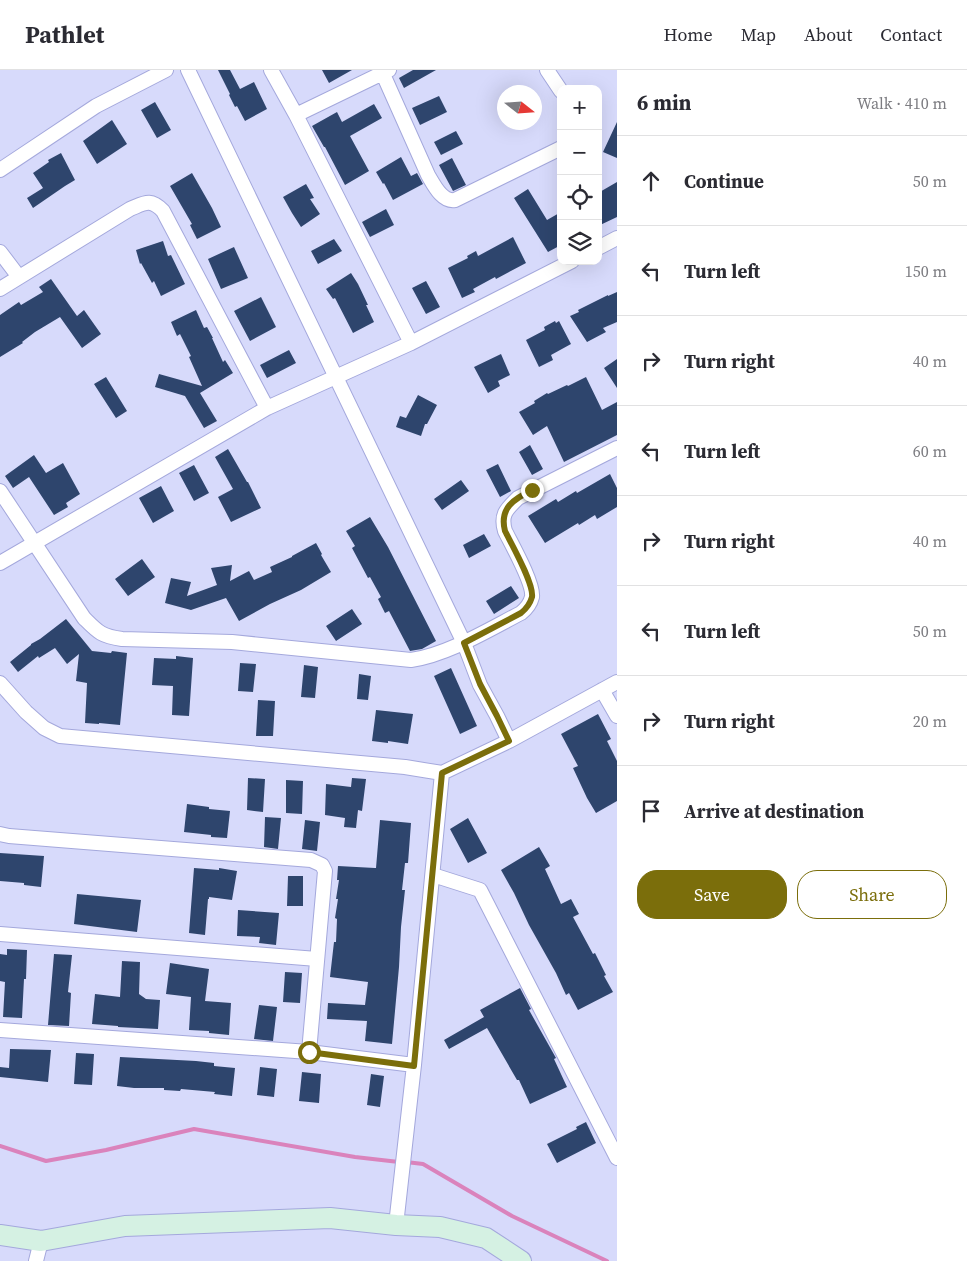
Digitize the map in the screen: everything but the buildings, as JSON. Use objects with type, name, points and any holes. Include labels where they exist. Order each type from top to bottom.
[{"type":"street","points":[[0,170],[96,106],[166,70]]},
{"type":"street","points":[[188,70],[464,643],[480,684],[509,741]]},
{"type":"street","points":[[271,70],[296,115],[411,343]]},
{"type":"street","points":[[547,70],[557,85]]},
{"type":"street","points":[[296,115],[386,72],[428,175],[434,186],[450,201],[557,150]]},
{"type":"street","points":[[0,289],[130,209],[146,202],[157,204],[163,211],[267,408]]},
{"type":"street","points":[[602,246],[617,238]]},
{"type":"street","points":[[0,252],[19,277]]},
{"type":"street","points":[[0,563],[267,408],[411,343],[564,265]]},
{"type":"street","points":[[0,491],[84,618],[97,631],[108,637],[232,642],[411,660],[422,659],[464,643],[528,608],[532,597],[531,586],[505,531],[503,522],[505,511],[518,498],[617,448]]},
{"type":"street","points":[[0,684],[44,728],[60,736],[405,767],[442,773],[509,741],[617,682]]},
{"type":"street","points":[[602,690],[617,716]]},
{"type":"street","points":[[396,1225],[414,1066],[442,773]]},
{"type":"street","points":[[0,834],[311,860],[322,865],[325,871],[309,1052]]},
{"type":"street","points":[[432,875],[480,890],[617,1158]]},
{"type":"street","points":[[0,934],[317,959]]},
{"type":"street","points":[[0,1030],[309,1052],[414,1066]]},
{"type":"street","points":[[1,1236],[41,1241],[125,1226],[330,1218],[396,1225],[440,1227],[486,1238],[522,1261]]},
{"type":"street","points":[[36,1261],[41,1241]]},
{"type":"waterway","points":[[0,1146],[46,1161],[106,1150],[194,1129],[355,1157],[399,1162]]},
{"type":"waterway","points":[[406,1162],[423,1164],[512,1216],[607,1261]]},
{"type":"route","points":[[309,1052],[414,1066],[442,773],[509,741],[480,684],[464,643],[528,608],[532,597],[531,586],[505,531],[503,522],[505,511],[518,498],[532,490]]}]
